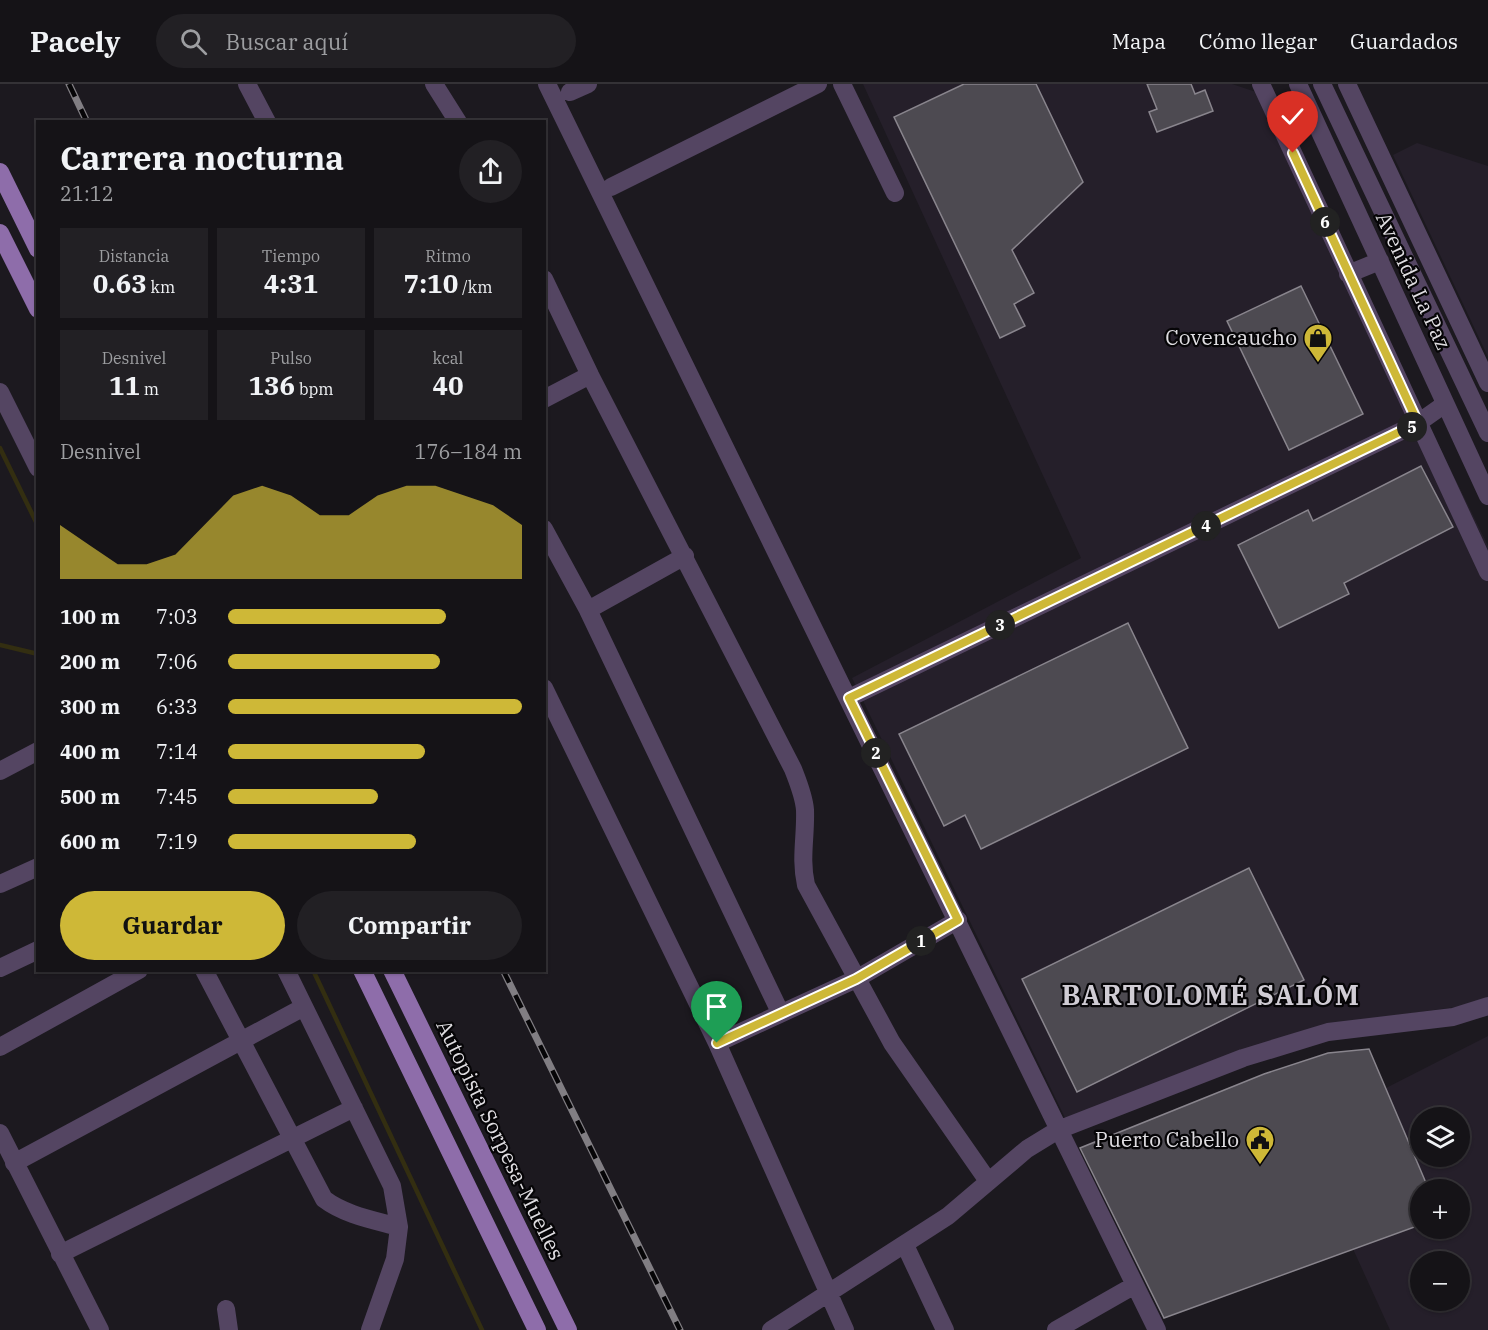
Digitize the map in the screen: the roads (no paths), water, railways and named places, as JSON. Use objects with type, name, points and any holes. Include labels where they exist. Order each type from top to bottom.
[{"type":"main road","points":[[0,172],[36,245]]},
{"type":"main road","points":[[0,233],[36,305]]},
{"type":"main road","points":[[363,972],[537,1330]]},
{"type":"main road","name":"Autopista Sorpesa-Muelles","points":[[393,972],[568,1330]]},
{"type":"street","points":[[247,84],[266,120]]},
{"type":"street","points":[[434,84],[457,120]]},
{"type":"street","points":[[548,84],[1157,1330]]},
{"type":"street","points":[[570,92],[588,84]]},
{"type":"street","points":[[611,187],[818,84]]},
{"type":"street","points":[[842,84],[895,193]]},
{"type":"street","points":[[1261,84],[1488,572]]},
{"type":"street","name":"Avenida La Paz","points":[[1298,84],[1488,496]]},
{"type":"street","name":"Avenida La Paz","points":[[1322,84],[1488,433]]},
{"type":"street","points":[[1347,84],[1488,383]]},
{"type":"street","points":[[1348,274],[1380,261]]},
{"type":"street","points":[[546,283],[590,375],[762,707],[801,790],[805,810],[802,866],[806,885],[892,1043],[987,1181]]},
{"type":"street","points":[[546,398],[590,375]]},
{"type":"street","points":[[0,392],[36,464]]},
{"type":"street","points":[[849,698],[1418,423],[1445,404]]},
{"type":"street","points":[[546,533],[588,610],[780,1012]]},
{"type":"street","points":[[588,610],[685,556]]},
{"type":"street","points":[[546,692],[717,1043],[845,1330]]},
{"type":"street","points":[[0,771],[36,752]]},
{"type":"street","points":[[0,885],[36,868]]},
{"type":"street","points":[[717,1043],[780,1012],[856,979],[958,920]]},
{"type":"street","points":[[0,968],[36,951]]},
{"type":"street","points":[[0,1047],[136,972]]},
{"type":"street","points":[[205,972],[324,1199],[332,1206],[353,1214],[399,1227]]},
{"type":"street","points":[[287,972],[392,1186],[399,1227],[395,1258],[370,1330]]},
{"type":"street","points":[[771,1330],[948,1216],[1027,1149],[1058,1130],[1243,1058],[1328,1032],[1453,1017],[1488,1006]]},
{"type":"street","points":[[14,1163],[304,1007]]},
{"type":"street","points":[[60,1254],[354,1108]]},
{"type":"street","points":[[0,1133],[100,1330]]},
{"type":"street","points":[[905,1245],[945,1330]]},
{"type":"street","points":[[1056,1330],[1135,1285]]},
{"type":"street","points":[[226,1309],[229,1330]]},
{"type":"waterway","points":[[0,448],[36,522]]},
{"type":"waterway","points":[[0,645],[36,654]]},
{"type":"waterway","points":[[314,972],[482,1330]]},
{"type":"railway","points":[[69,84],[86,120]]},
{"type":"railway","points":[[504,972],[680,1330]]},
{"type":"place","name":"Covencaucho","points":[[1318,364]]},
{"type":"place","name":"Puerto Cabello","points":[[1260,1166]]},
{"type":"district","name":"BARTOLOMÉ SALÓM","points":[[1211,996]]}]
